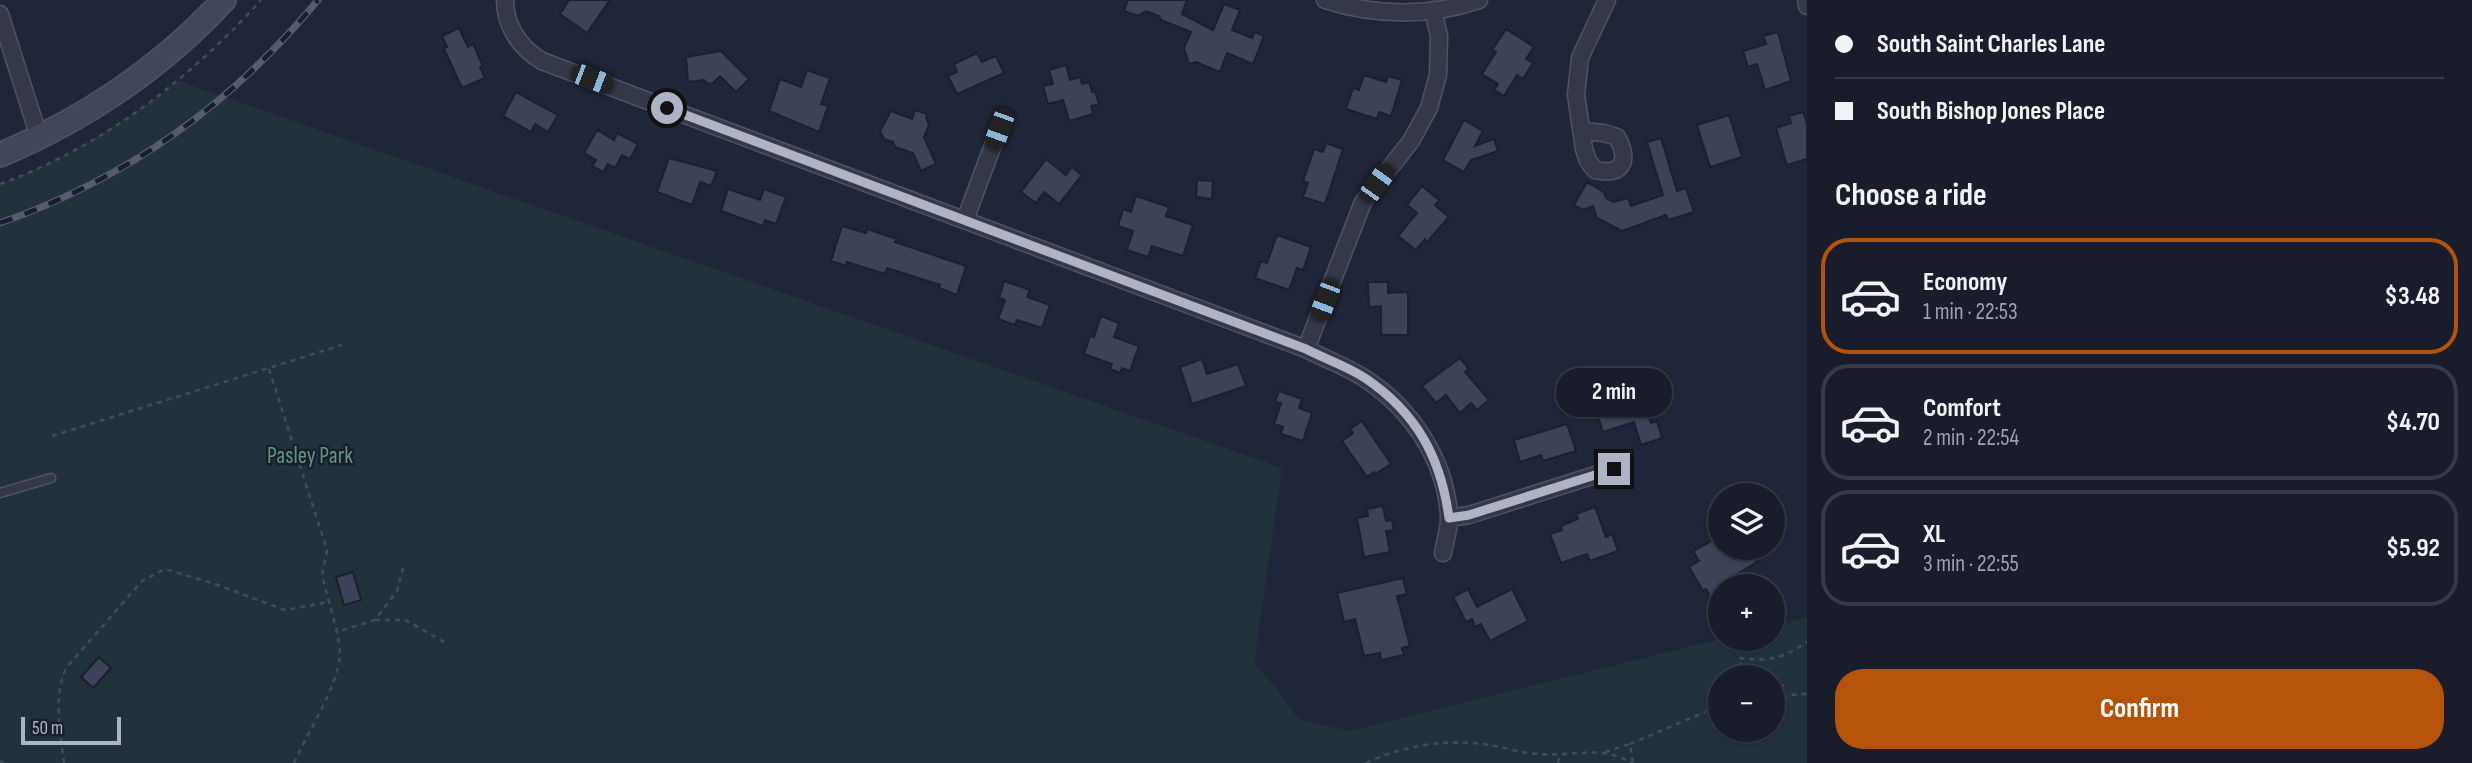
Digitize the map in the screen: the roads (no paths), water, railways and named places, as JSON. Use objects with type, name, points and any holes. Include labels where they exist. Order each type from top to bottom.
[{"type":"main road","points":[[0,155],[90,109],[132,82],[186,38],[224,0]]},
{"type":"street","points":[[1325,0],[1350,8],[1387,13],[1433,10],[1479,0]]},
{"type":"street","points":[[1582,131],[1576,95],[1579,66],[1606,0]]},
{"type":"street","points":[[1806,0],[1807,6]]},
{"type":"street","points":[[505,4],[509,25],[517,39],[529,53],[542,61],[1306,349],[1364,377],[1418,428],[1433,453],[1445,487],[1449,518],[1443,553]]},
{"type":"street","points":[[1306,349],[1363,202],[1411,141],[1429,108],[1438,75],[1439,36],[1433,10]]},
{"type":"street","points":[[1,23],[39,137]]},
{"type":"street","points":[[965,220],[999,129]]},
{"type":"street","points":[[1449,518],[1469,515],[1614,469]]},
{"type":"lane","points":[[0,493],[51,478]]},
{"type":"railway","points":[[0,223],[91,184],[174,134],[250,73],[318,0]]},
{"type":"park label","name":"Pasley Park","points":[[310,455]]}]
